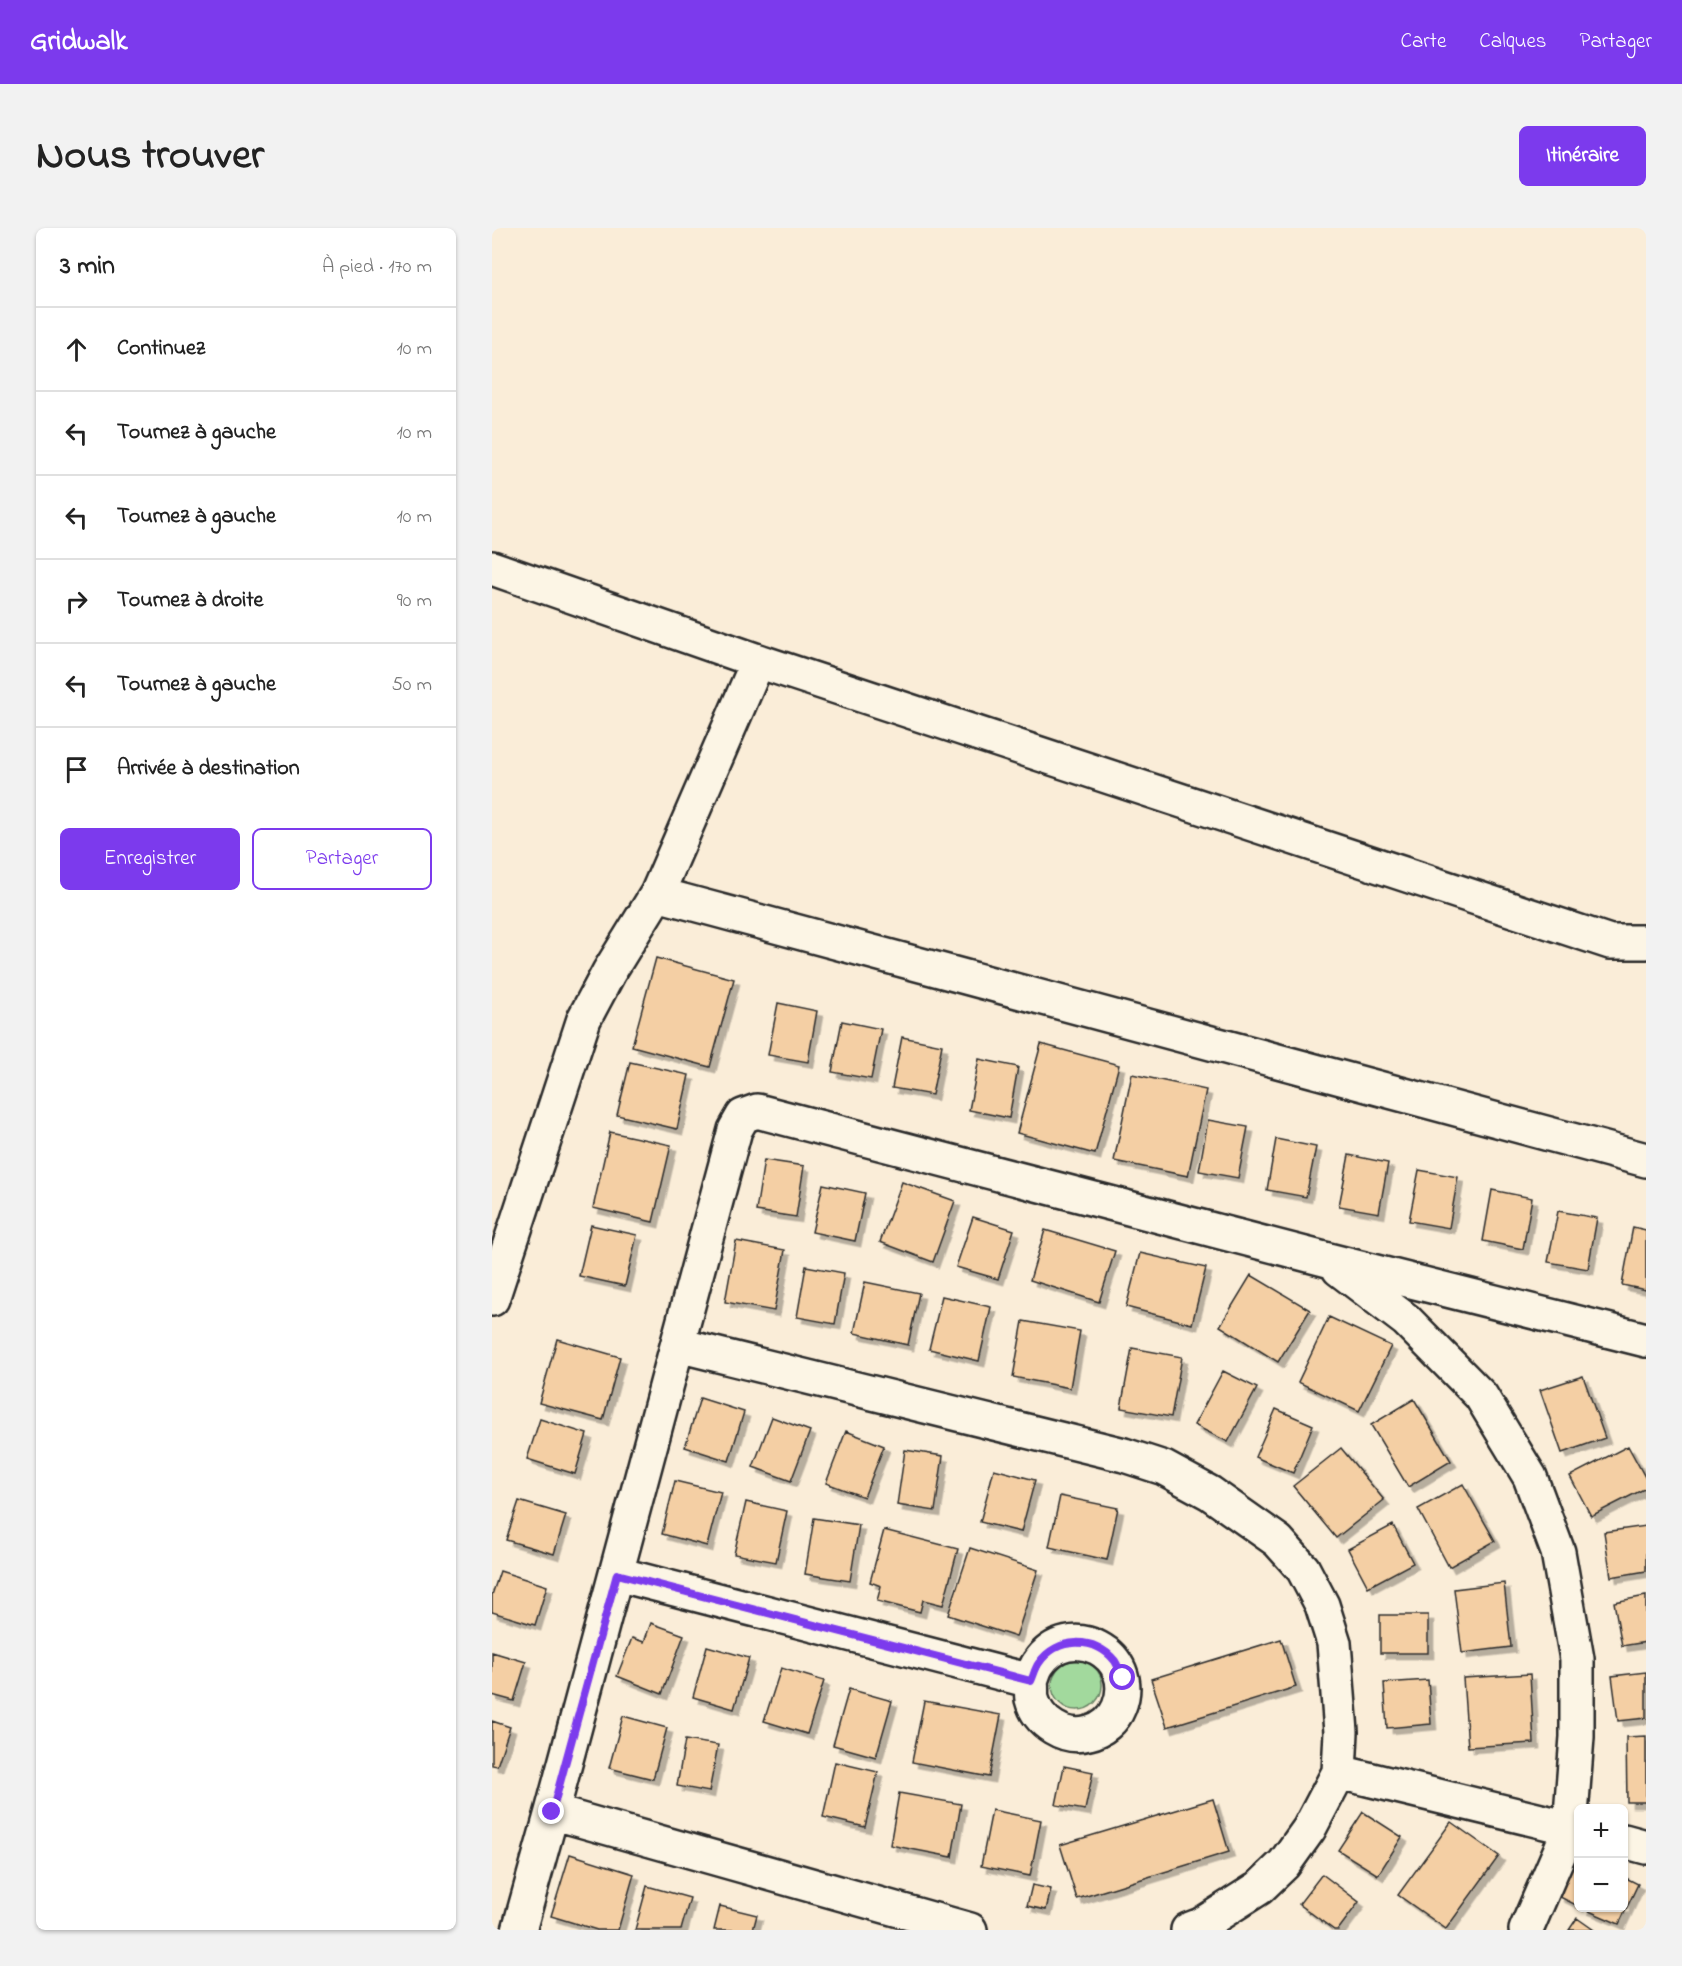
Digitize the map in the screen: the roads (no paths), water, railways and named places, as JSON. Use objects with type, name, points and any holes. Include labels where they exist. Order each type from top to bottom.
[{"type":"street","points":[[492,568],[759,661],[1610,942],[1646,942]]},
{"type":"street","points":[[492,1299],[584,1019],[609,972],[657,894],[759,661]]},
{"type":"street","points":[[657,894],[1646,1160]]},
{"type":"street","points":[[519,1930],[617,1574],[735,1130],[743,1116],[757,1111],[1328,1260],[1646,1340]]},
{"type":"street","points":[[1328,1260],[1406,1320],[1481,1396],[1530,1477],[1558,1552],[1577,1659],[1575,1804]]},
{"type":"street","points":[[678,1345],[1124,1455],[1164,1468],[1210,1493],[1278,1541],[1303,1569],[1322,1605],[1334,1643],[1341,1732],[1339,1772],[1309,1829],[1284,1864],[1259,1888],[1201,1926],[1188,1930]]},
{"type":"street","points":[[617,1574],[1031,1681]]},
{"type":"street","points":[[1339,1772],[1574,1829],[1526,1930]]},
{"type":"street","points":[[552,1812],[970,1930]]},
{"type":"street","points":[[1628,1842],[1646,1847]]}]
